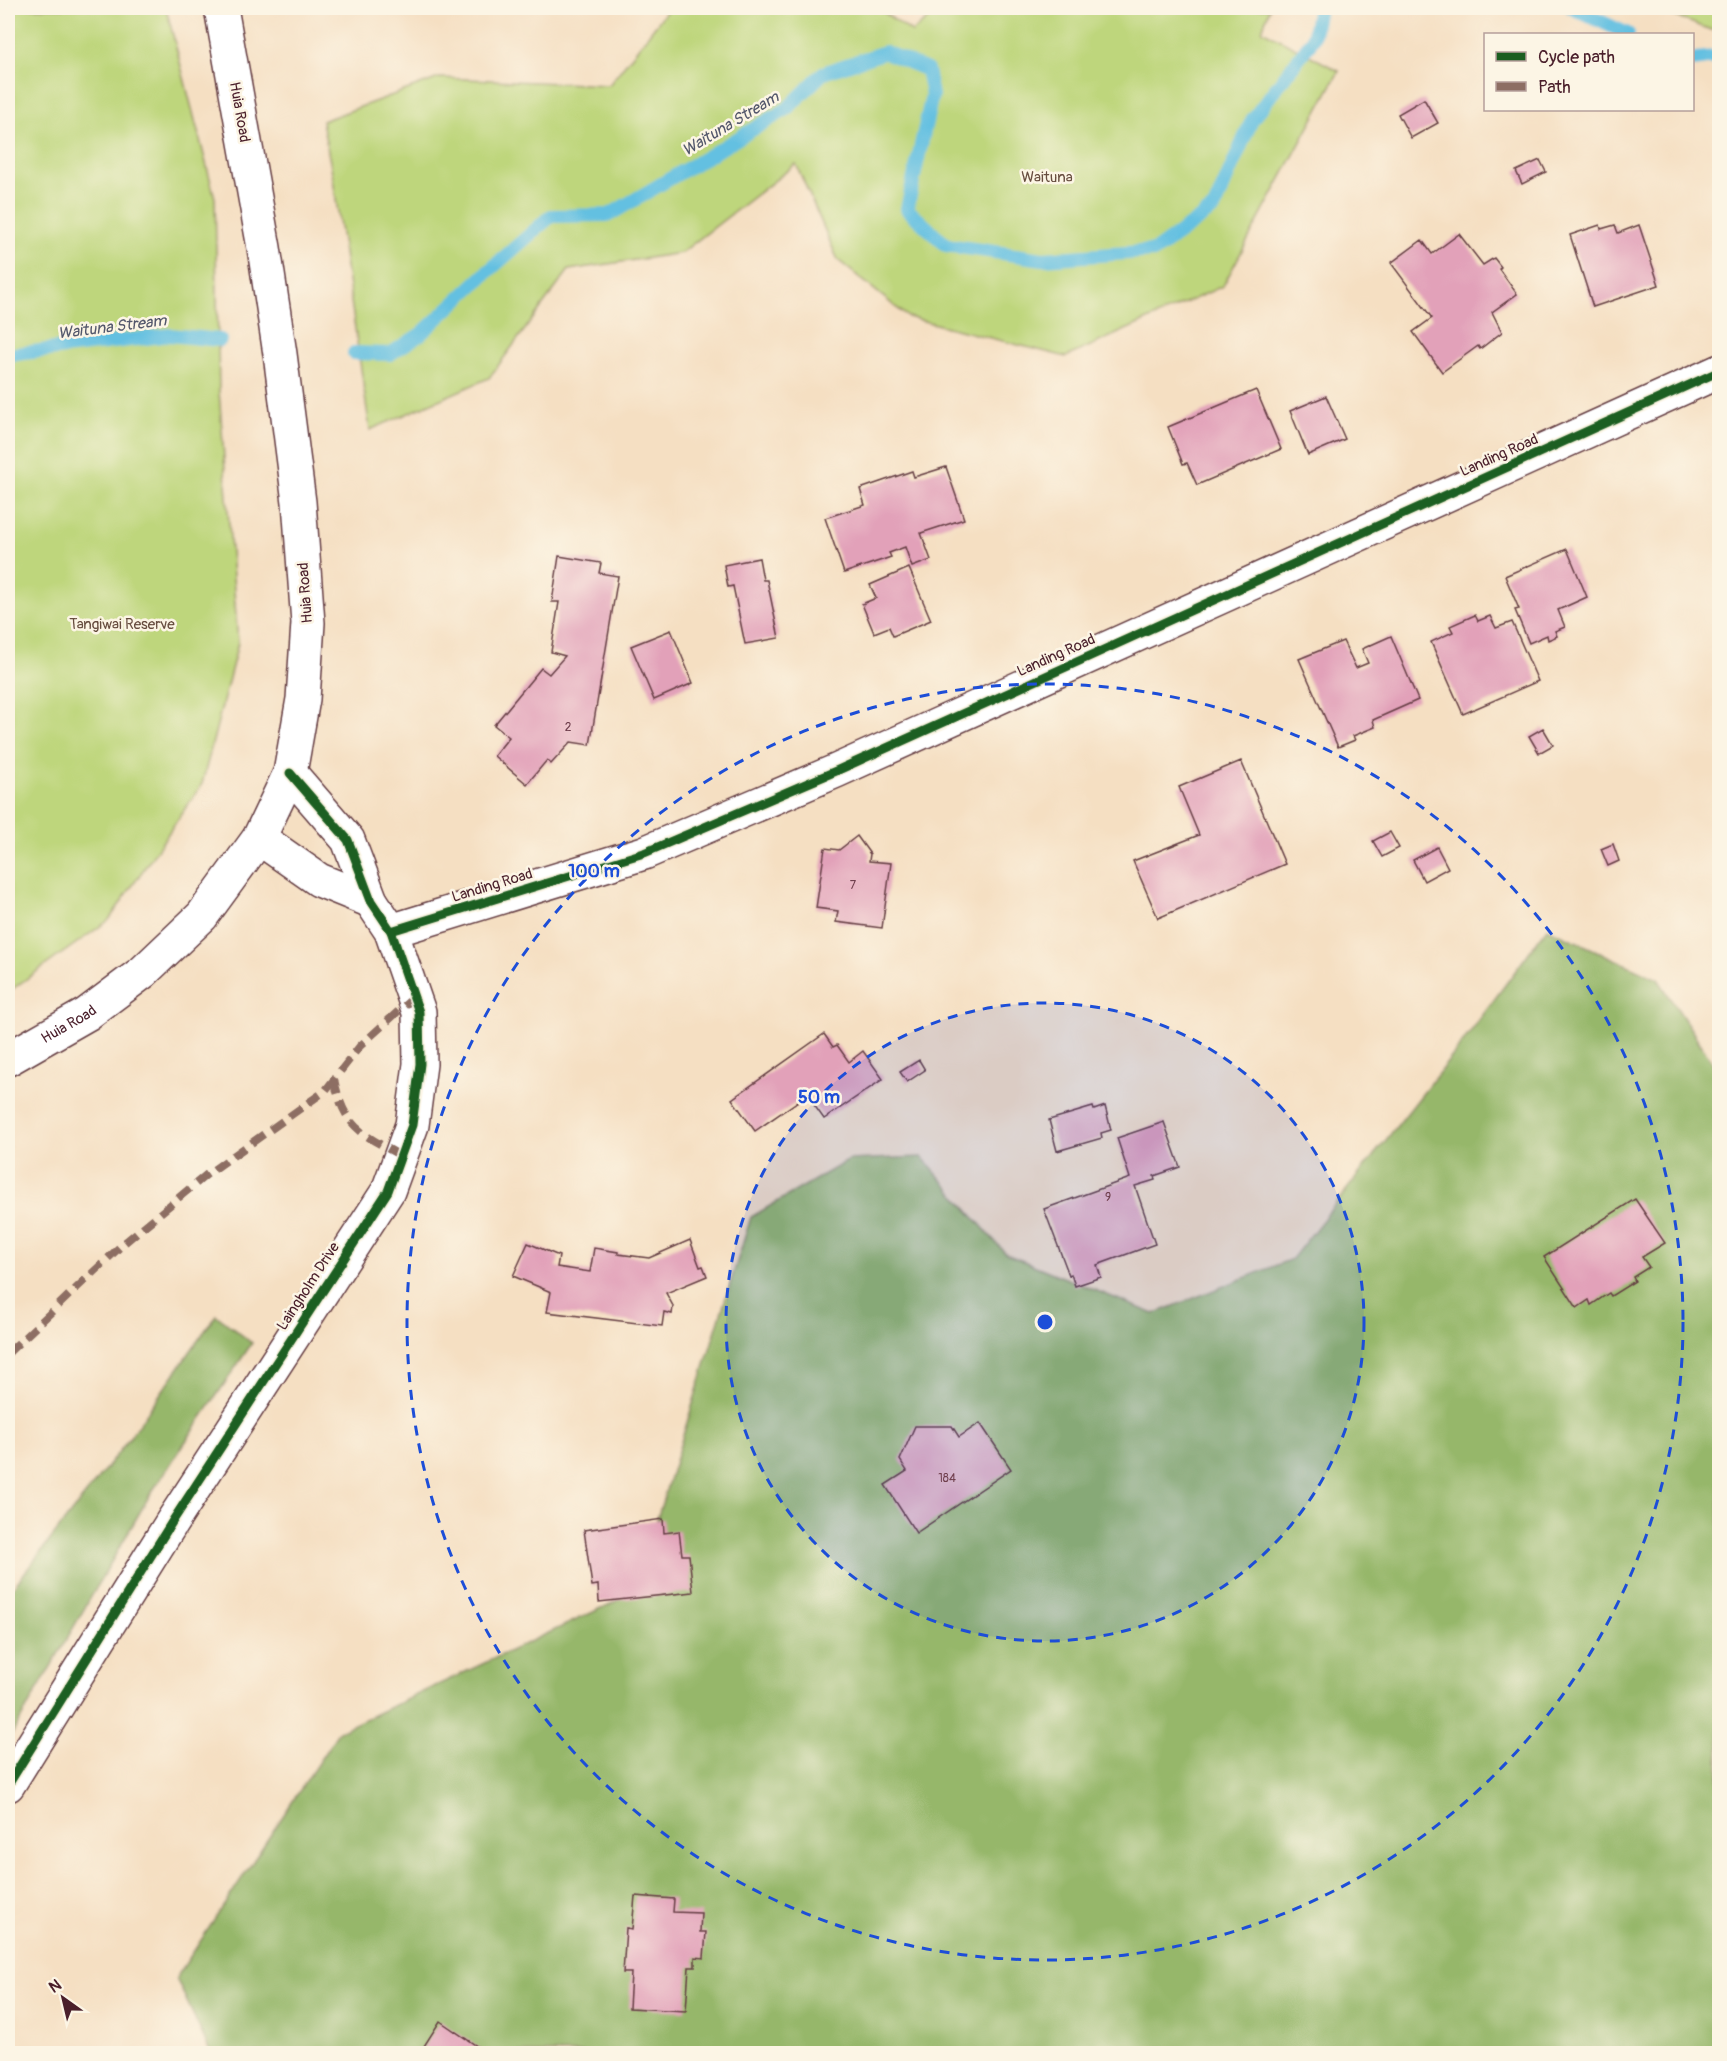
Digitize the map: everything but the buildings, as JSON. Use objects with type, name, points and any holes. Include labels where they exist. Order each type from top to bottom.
[{"type":"street","name":"Huia Road","points":[[8,1059],[87,1014],[143,972],[202,916],[259,838],[290,773],[303,699],[308,623],[299,502],[264,248],[221,8]]},
{"type":"street","name":"Landing Road","points":[[391,931],[644,853],[836,771],[1719,371]]},
{"type":"street","name":"Laingholm Drive","points":[[8,1785],[172,1522],[388,1191],[412,1125],[420,1064],[419,1012],[391,931],[371,901],[348,840],[290,773]]},
{"type":"street","points":[[259,838],[319,880],[371,901]]},
{"type":"green space","name":"Tangiwai Reserve","points":[[8,8],[166,8],[215,198],[219,391],[238,643],[202,784],[109,920],[8,992]]},
{"type":"green space","name":"Waituna","points":[[669,8],[877,8],[912,32],[942,8],[1270,8],[1262,30],[1339,71],[1223,286],[1066,357],[908,317],[838,260],[796,164],[681,253],[569,270],[489,378],[370,430],[332,172],[322,121],[439,78],[609,85]]},
{"type":"green space","points":[[1652,8],[1719,8],[1719,29],[1711,30]]},
{"type":"green space","points":[[1547,928],[1658,979],[1719,1072],[1719,2053],[211,2053],[176,1978],[339,1731],[634,1593],[751,1217],[849,1160],[922,1157],[1006,1254],[1154,1314],[1292,1259],[1457,1050]]},
{"type":"green space","points":[[216,1315],[252,1343],[151,1493],[8,1741],[8,1594],[125,1444]]},
{"type":"waterway","name":"Waituna Stream","points":[[354,353],[390,354],[421,334],[551,216],[609,215],[787,109],[823,73],[885,52],[927,70],[932,95],[907,209],[946,245],[1043,259],[1155,251],[1214,208],[1252,120],[1313,39],[1319,8]]},
{"type":"waterway","name":"Waituna Stream","points":[[1572,8],[1626,33]]},
{"type":"waterway","name":"Waituna Stream","points":[[1694,60],[1720,56]]},
{"type":"waterway","name":"Waituna Stream","points":[[8,355],[170,335],[220,340]]},
{"type":"marked path","points":[[8,1353],[123,1244],[206,1175],[325,1091],[360,1046],[414,997]]},
{"type":"marked path","points":[[334,1079],[338,1095],[349,1119],[365,1134],[401,1156]]},
{"type":"cycle path","points":[[391,931],[644,853],[836,771],[1720,371]]},
{"type":"cycle path","points":[[8,1785],[172,1522],[388,1191],[412,1125],[420,1064],[419,1012],[391,931],[371,901],[348,840],[290,773]]}]
